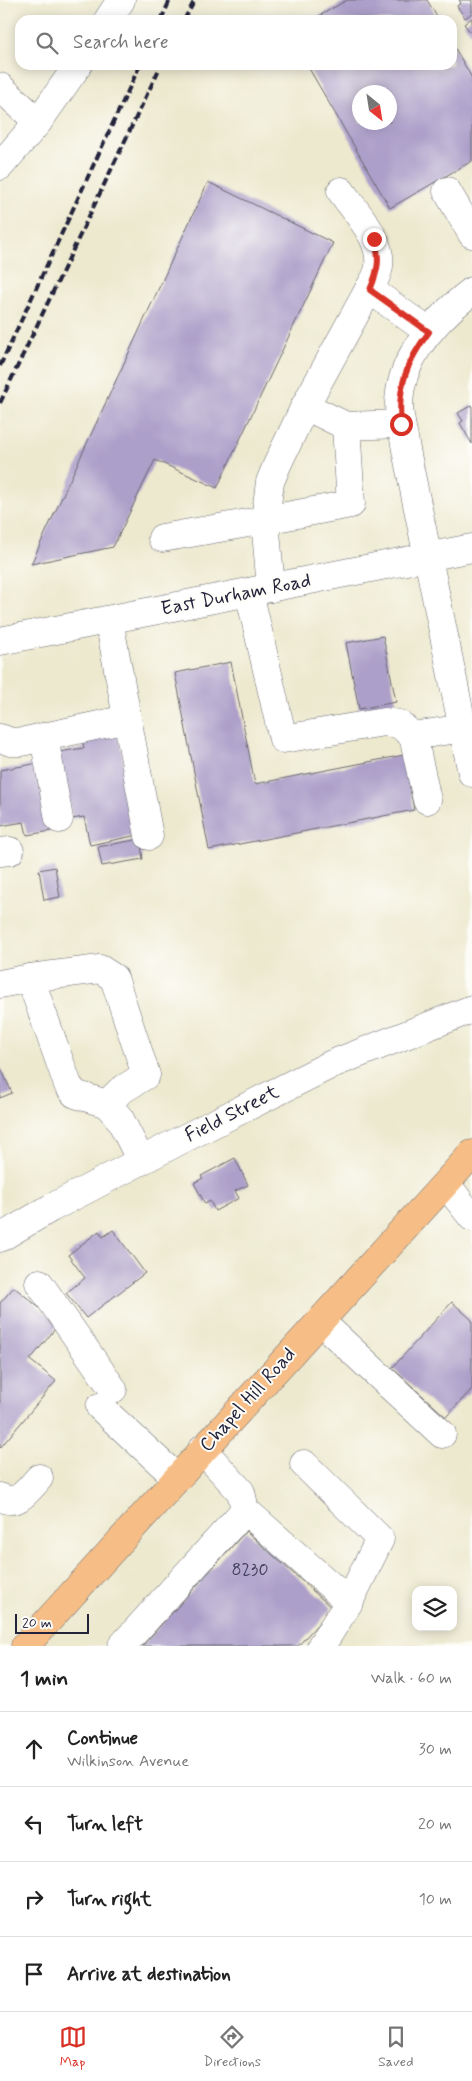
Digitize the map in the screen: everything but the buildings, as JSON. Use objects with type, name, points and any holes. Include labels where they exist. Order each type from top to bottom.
[{"type":"main road","name":"Chapel Hill Road","points":[[25,1646],[472,1154]]},
{"type":"street","points":[[111,15],[120,0]]},
{"type":"street","points":[[2,160],[38,122],[74,70]]},
{"type":"street","points":[[0,87],[38,122]]},
{"type":"street","points":[[341,191],[374,239],[378,249],[378,272],[306,406],[270,482],[260,590],[283,739],[384,722],[399,724],[413,736],[427,800]]},
{"type":"street","points":[[447,191],[472,234]]},
{"type":"street","points":[[370,290],[429,332]]},
{"type":"street","points":[[472,291],[456,303],[429,332],[416,350],[401,388],[399,404],[401,424],[472,773]]},
{"type":"street","points":[[306,406],[346,426],[401,424]]},
{"type":"street","points":[[162,538],[351,504],[346,426]]},
{"type":"street","name":"East Durham Road","points":[[0,641],[472,548]]},
{"type":"street","points":[[109,620],[149,836]]},
{"type":"street","points":[[0,738],[21,742],[127,719]]},
{"type":"street","points":[[413,736],[463,728]]},
{"type":"street","points":[[44,737],[59,819]]},
{"type":"street","points":[[0,984],[100,969],[114,978],[146,1075],[120,1091],[107,1104]]},
{"type":"street","points":[[30,978],[68,1085],[76,1094],[107,1104],[120,1119],[141,1162]]},
{"type":"street","name":"Field Street","points":[[0,1238],[51,1208],[332,1064],[472,1009]]},
{"type":"street","points":[[446,1184],[472,1217]]},
{"type":"street","points":[[39,1283],[106,1398],[177,1478]]},
{"type":"street","points":[[320,1321],[442,1434]]},
{"type":"street","points":[[202,1449],[241,1492],[245,1510],[349,1602]]},
{"type":"street","points":[[304,1464],[380,1539],[349,1602],[321,1646]]},
{"type":"street","points":[[0,1497],[8,1501],[18,1500],[39,1478]]},
{"type":"street","points":[[122,1646],[245,1510]]},
{"type":"railway","points":[[163,15],[170,0]]},
{"type":"railway","points":[[187,15],[195,0]]},
{"type":"railway","points":[[0,366],[138,70]]},
{"type":"railway","points":[[0,403],[159,70]]},
{"type":"route","points":[[374,239],[378,249],[379,261],[378,272],[370,290],[429,332],[416,350],[401,388],[399,404],[401,424]]}]
